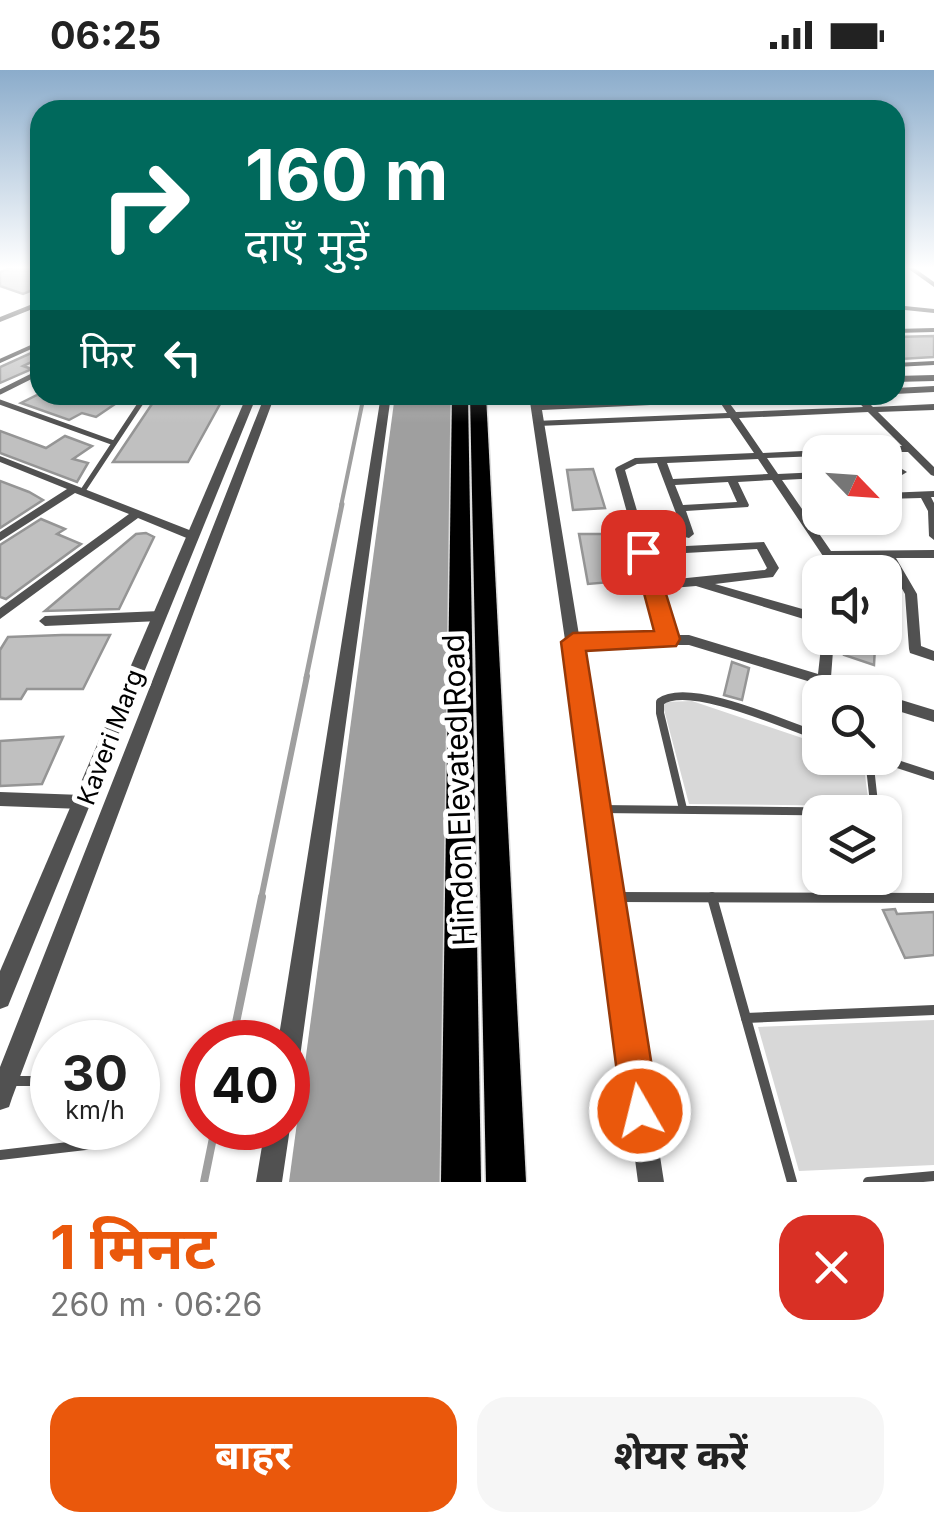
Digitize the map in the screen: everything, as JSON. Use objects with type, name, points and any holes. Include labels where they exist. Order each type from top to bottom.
[{"type":"highway","name":"Hindon Elevated Road","points":[[460,405],[462,1182]]},
{"type":"highway","name":"Hindon Elevated Road","points":[[478,405],[506,1182]]},
{"type":"street","points":[[905,331],[934,330]]},
{"type":"street","points":[[905,363],[934,363]]},
{"type":"street","points":[[905,379],[934,378]]},
{"type":"street","points":[[905,390],[934,389]]},
{"type":"street","name":"Kaveri Marg","points":[[0,998],[248,405]]},
{"type":"street","name":"Kaveri Marg","points":[[3,1090],[266,405]]},
{"type":"street","points":[[293,1020],[385,405]]},
{"type":"street","points":[[536,408],[598,405]]},
{"type":"street","points":[[726,405],[827,555]]},
{"type":"street","points":[[869,405],[934,473]]},
{"type":"street","points":[[536,408],[732,415],[934,407]]},
{"type":"street","points":[[536,408],[650,1182]]},
{"type":"street","points":[[902,449],[911,449]]},
{"type":"street","points":[[668,639],[620,468],[625,463],[661,460],[802,454]]},
{"type":"street","points":[[0,459],[193,536]]},
{"type":"street","points":[[661,460],[688,534]]},
{"type":"street","points":[[670,482],[802,476]]},
{"type":"street","points":[[679,508],[744,505],[732,479]]},
{"type":"street","points":[[0,537],[78,490]]},
{"type":"street","points":[[902,495],[929,494],[934,536]]},
{"type":"street","points":[[0,624],[6,610],[137,514]]},
{"type":"street","points":[[643,552],[760,544],[773,568],[769,574],[653,586]]},
{"type":"street","points":[[888,554],[911,594],[914,649],[934,656]]},
{"type":"street","points":[[858,555],[934,554]]},
{"type":"street","points":[[698,583],[802,614]]},
{"type":"street","points":[[45,621],[160,616]]},
{"type":"street","points":[[573,642],[668,639],[708,645],[810,675]]},
{"type":"street","points":[[902,706],[934,716]]},
{"type":"street","points":[[0,799],[82,802]]},
{"type":"street","points":[[268,1182],[273,1150]]},
{"type":"lane","points":[[0,361],[30,348]]},
{"type":"lane","points":[[0,392],[30,377]]},
{"type":"lane","points":[[0,402],[114,443]]},
{"type":"lane","points":[[78,490],[140,405]]},
{"type":"lane","points":[[684,810],[660,713],[660,702],[666,697],[705,697],[802,731]]},
{"type":"lane","points":[[902,766],[934,776]]},
{"type":"lane","points":[[598,809],[875,812],[872,775]]},
{"type":"lane","points":[[712,896],[792,1182]]},
{"type":"lane","points":[[610,897],[934,898]]},
{"type":"lane","points":[[746,1018],[934,1010]]},
{"type":"lane","points":[[3,1090],[30,1084]]},
{"type":"lane","points":[[0,1154],[38,1150]]},
{"type":"lane","points":[[868,1182],[934,1176]]},
{"type":"shaded area","points":[[394,405],[461,405],[457,1182],[289,1182],[293,1150],[310,1150],[310,1026]]},
{"type":"shaded area","points":[[692,701],[802,738],[802,775],[865,775],[868,795],[802,795],[802,805],[689,804],[662,702]]},
{"type":"shaded area","points":[[934,1020],[934,1165],[799,1171],[758,1027]]},
{"type":"building","points":[[934,336],[934,357],[905,359],[905,337]]},
{"type":"building","points":[[30,354],[30,363],[23,366],[30,370],[0,383],[0,367]]},
{"type":"building","points":[[30,398],[30,405],[114,405],[96,417],[82,413],[69,420],[21,403]]},
{"type":"building","points":[[151,405],[219,405],[188,462],[113,462]]},
{"type":"building","points":[[0,431],[46,448],[65,436],[92,446],[73,459],[88,463],[77,482],[0,453]]},
{"type":"building","points":[[593,469],[605,508],[573,510],[567,470]]},
{"type":"building","points":[[0,481],[29,492],[43,500],[0,528]]},
{"type":"building","points":[[41,519],[65,529],[57,534],[81,544],[6,599],[0,597],[0,545]]},
{"type":"building","points":[[136,534],[154,537],[119,609],[45,611]]},
{"type":"building","points":[[579,534],[611,534],[623,581],[588,584]]},
{"type":"building","points":[[110,635],[83,689],[27,689],[21,699],[0,699],[0,650],[8,637]]},
{"type":"building","points":[[844,655],[875,655],[874,665]]},
{"type":"building","points":[[732,662],[749,668],[742,700],[724,695]]},
{"type":"building","points":[[63,737],[42,784],[0,786],[0,741]]},
{"type":"building","points":[[895,909],[897,914],[934,912],[934,955],[905,958],[883,910]]},
{"type":"waterway","points":[[341,506],[362,405]]},
{"type":"waterway","points":[[306,678],[342,504]]},
{"type":"waterway","points":[[261,899],[307,676]]},
{"type":"waterway","points":[[237,1020],[262,897]]},
{"type":"waterway","points":[[204,1182],[211,1150]]},
{"type":"route","points":[[640,1111],[573,642],[668,639],[643,552]]}]
